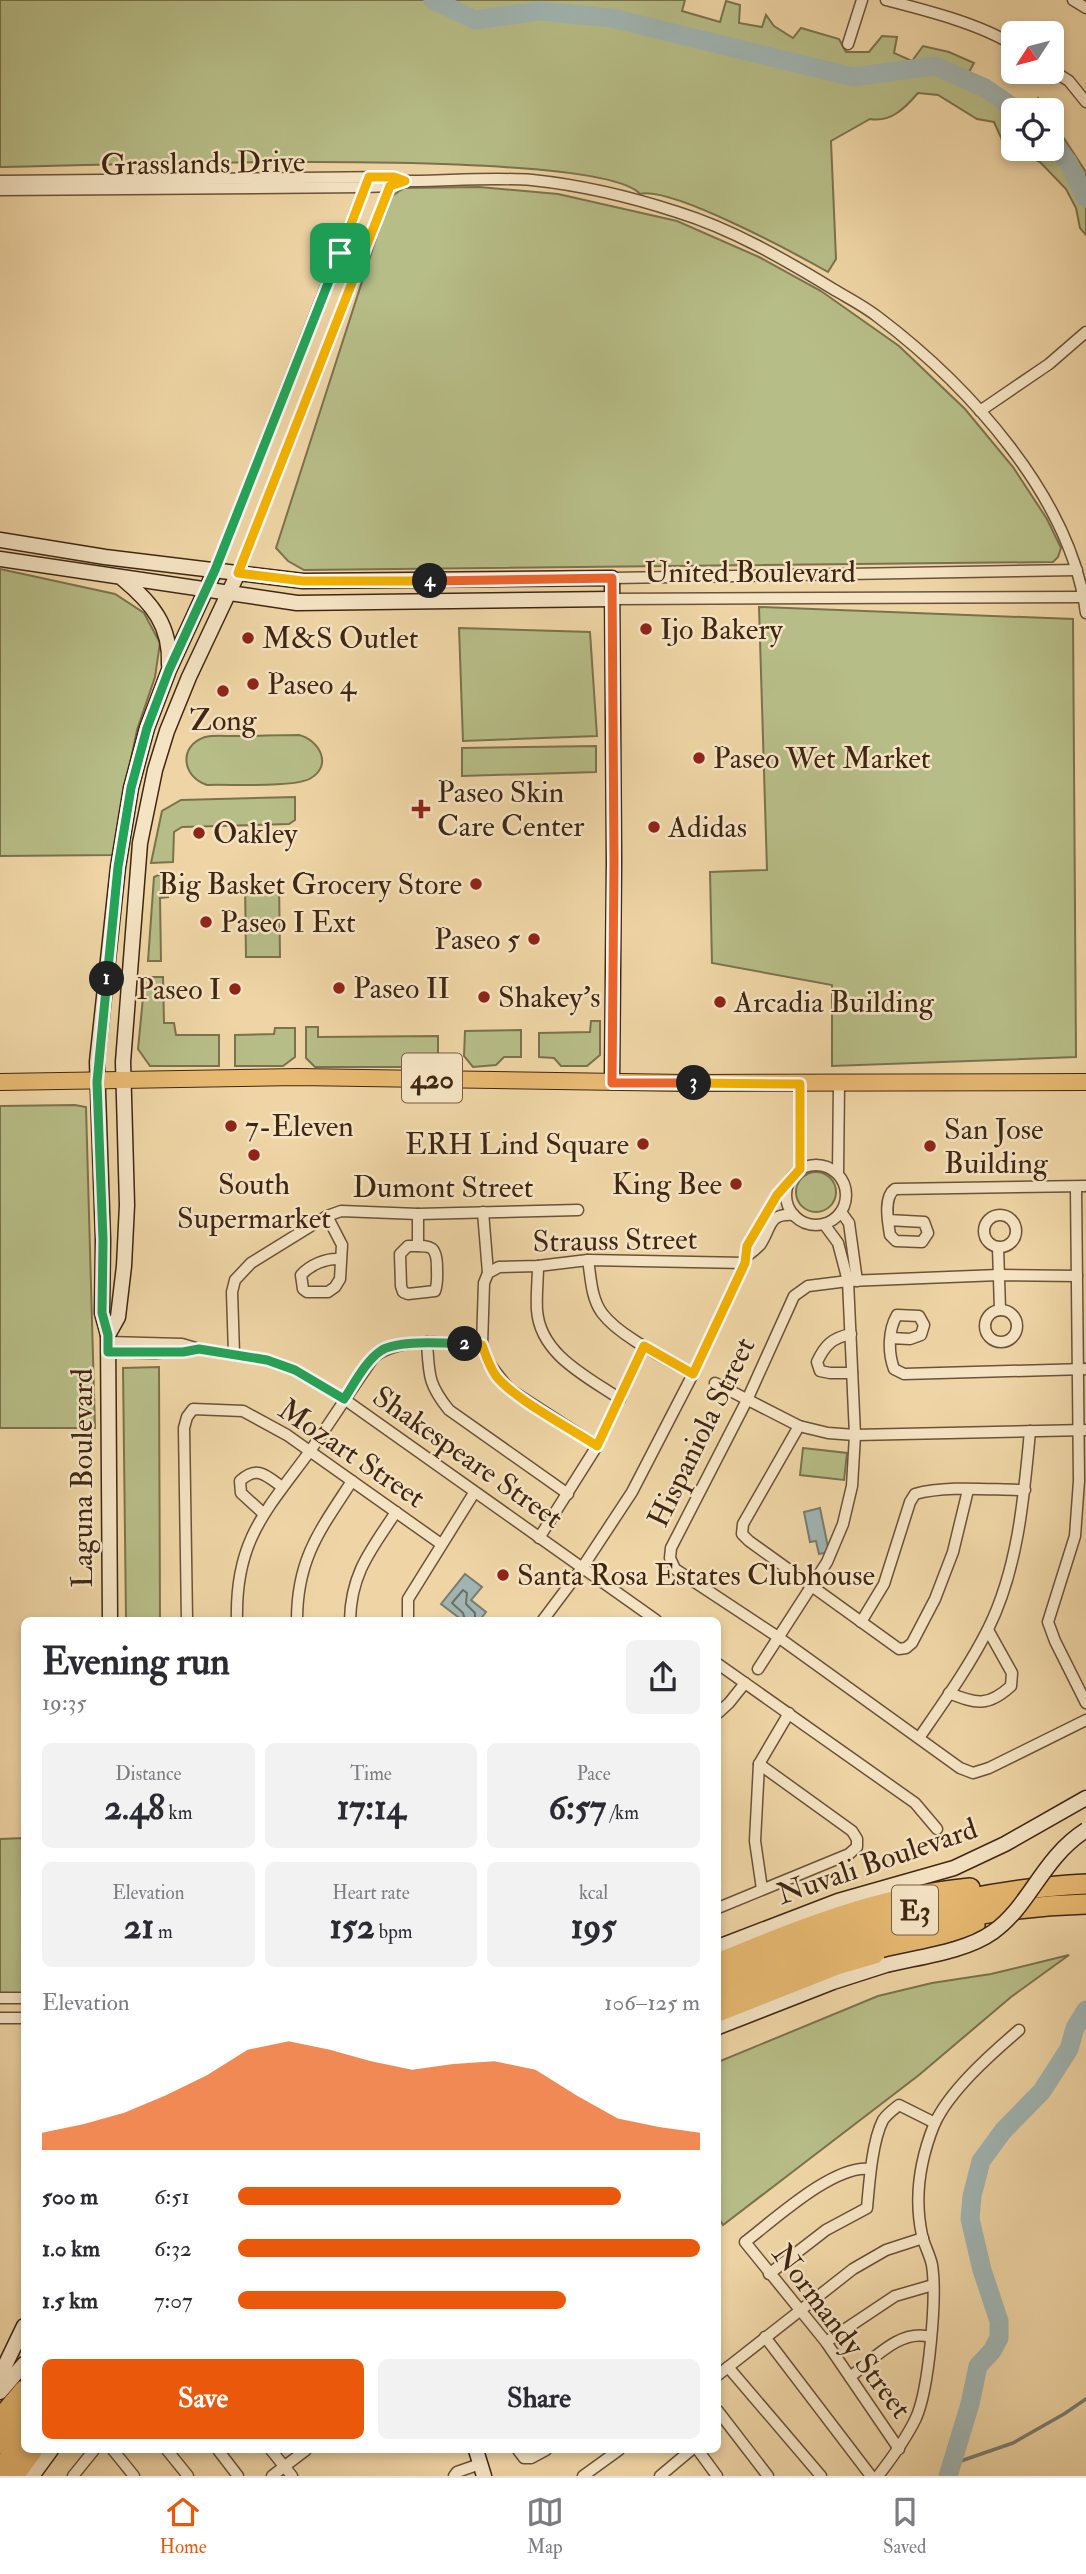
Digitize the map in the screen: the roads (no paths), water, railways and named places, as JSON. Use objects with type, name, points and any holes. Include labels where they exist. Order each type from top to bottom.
[{"type":"highway","points":[[721,1963],[769,1942],[895,1899],[929,1892],[1000,1885],[1078,1884]]},
{"type":"highway","name":"E3","points":[[721,1977],[873,1921],[988,1895],[1078,1884]]},
{"type":"highway","name":"E3","points":[[721,1993],[876,1936],[961,1916],[1086,1904]]},
{"type":"highway","points":[[721,2011],[836,1965],[1036,1907]]},
{"type":"highway","points":[[0,2419],[21,2394]]},
{"type":"highway","points":[[0,2444],[21,2415]]},
{"type":"highway","points":[[0,2470],[21,2442]]},
{"type":"highway","points":[[14,2476],[31,2453]]},
{"type":"main road","name":"United Boulevard","points":[[0,540],[105,557],[303,581],[612,578]]},
{"type":"main road","name":"United Boulevard","points":[[0,559],[297,603],[613,599]]},
{"type":"main road","name":"Laguna Boulevard","points":[[110,1617],[108,1343],[102,1313],[103,1240],[97,1082],[118,867],[131,788],[147,728],[169,670],[215,570]]},
{"type":"main road","name":"Laguna Boulevard","points":[[108,1343],[118,1317],[124,1266],[127,1205],[123,1062],[140,843],[150,791],[167,731],[238,573]]},
{"type":"main road","points":[[122,578],[142,595],[162,624],[170,647],[169,670]]},
{"type":"main road","points":[[612,578],[612,1083]]},
{"type":"main road","points":[[131,788],[150,791]]},
{"type":"main road","name":"420","points":[[0,1082],[298,1077],[612,1083],[1086,1082]]},
{"type":"main road","name":"Nuvali Boulevard","points":[[721,1946],[838,1901],[954,1868],[1005,1844],[1086,1798]]},
{"type":"main road","points":[[721,2026],[833,1982],[886,1965],[961,1947],[992,1933],[1013,1912],[1055,1855],[1086,1830]]},
{"type":"main road","points":[[0,2376],[21,2332]]},
{"type":"main road","points":[[0,2392],[21,2368]]},
{"type":"main road","points":[[32,2476],[49,2453]]},
{"type":"street","points":[[848,44],[862,0]]},
{"type":"street","points":[[886,0],[919,4],[1001,38]]},
{"type":"street","points":[[1073,0],[1086,8]]},
{"type":"street","points":[[1064,78],[1086,102]]},
{"type":"street","name":"Grasslands Drive","points":[[0,181],[531,180],[602,192],[678,212],[774,253],[877,316],[929,360],[980,411],[1010,449],[1049,508],[1077,570],[1086,613]]},
{"type":"street","points":[[238,573],[396,181]]},
{"type":"street","points":[[215,570],[367,182]]},
{"type":"street","name":"Grasslands Drive","points":[[0,190],[332,186],[367,182]]},
{"type":"street","points":[[980,411],[1049,364],[1086,332]]},
{"type":"street","points":[[281,403],[303,407]]},
{"type":"street","name":"United Boulevard","points":[[612,578],[1077,570]]},
{"type":"street","points":[[829,598],[831,574]]},
{"type":"street","name":"United Boulevard","points":[[613,599],[1083,597]]},
{"type":"street","points":[[756,1241],[772,1220],[782,1214],[794,1215],[807,1224],[824,1224],[831,1222],[841,1212],[846,1192],[838,1174],[839,1083]]},
{"type":"street","points":[[800,1084],[800,1169]]},
{"type":"street","points":[[545,1617],[582,1569],[632,1492],[693,1374],[777,1195],[800,1169],[809,1165],[820,1165],[838,1174]]},
{"type":"street","points":[[788,1185],[787,1200],[794,1215]]},
{"type":"street","points":[[888,1220],[889,1196],[895,1189],[1081,1186],[1082,1245],[1077,1276],[1082,1310],[1083,1430],[1075,1536],[1048,1622],[1086,1703]]},
{"type":"street","name":"Dumont Street","points":[[234,1354],[232,1292],[235,1280],[251,1263],[327,1216],[341,1211],[418,1214],[578,1210]]},
{"type":"street","points":[[483,1212],[488,1273],[484,1283],[482,1345],[488,1362],[496,1376],[509,1389],[597,1446]]},
{"type":"street","points":[[758,1669],[827,1562],[842,1524],[852,1486],[855,1435],[851,1334],[853,1281],[849,1223],[841,1212]]},
{"type":"street","points":[[418,1214],[418,1246]]},
{"type":"street","points":[[327,1216],[342,1245],[339,1259]]},
{"type":"street","points":[[824,1224],[838,1243],[853,1281]]},
{"type":"street","points":[[408,1246],[418,1246],[429,1246],[435,1250],[437,1285],[435,1291],[430,1293],[408,1294],[403,1292],[401,1286],[400,1254],[408,1246]]},
{"type":"street","points":[[998,1247],[1000,1310]]},
{"type":"street","name":"Strauss Street","points":[[488,1273],[499,1267],[588,1260],[746,1259]]},
{"type":"street","points":[[588,1260],[593,1295],[602,1313],[644,1346],[693,1374]]},
{"type":"street","points":[[538,1266],[537,1312],[549,1344],[562,1359],[620,1399]]},
{"type":"street","name":"Hispaniola Street","points":[[778,1637],[675,1569],[670,1558],[671,1548],[747,1400],[794,1296],[808,1286],[853,1281],[999,1275],[1077,1276]]},
{"type":"street","points":[[851,1334],[829,1342],[817,1362],[820,1371],[852,1373]]},
{"type":"street","points":[[891,1338],[890,1358],[894,1369],[904,1374],[1082,1369]]},
{"type":"street","points":[[237,1617],[241,1573],[247,1544],[282,1487],[374,1357],[384,1349],[428,1342],[482,1345]]},
{"type":"street","points":[[428,1342],[429,1380],[449,1410],[568,1493]]},
{"type":"street","name":"Shakespeare Street","points":[[108,1343],[132,1357],[199,1349]]},
{"type":"street","name":"Shakespeare Street","points":[[108,1343],[182,1344],[267,1360],[295,1370],[344,1399],[652,1617]]},
{"type":"street","points":[[539,1538],[597,1446],[644,1346]]},
{"type":"street","points":[[715,1383],[799,1426],[828,1433],[855,1435],[1083,1430]]},
{"type":"street","name":"Mozart Street","points":[[187,1617],[184,1428],[193,1409],[243,1411],[288,1435],[441,1544]]},
{"type":"street","points":[[799,1426],[743,1524],[742,1534],[899,1649],[912,1643],[936,1599],[953,1552],[968,1490]]},
{"type":"street","points":[[919,1738],[988,1630],[998,1606],[1017,1534],[1025,1490],[1030,1430]]},
{"type":"street","points":[[264,1514],[241,1493],[240,1481],[249,1473],[258,1472],[282,1487]]},
{"type":"street","points":[[297,1617],[302,1567],[318,1533],[352,1481]]},
{"type":"street","points":[[861,1622],[884,1584],[910,1502],[915,1494],[1025,1490]]},
{"type":"street","points":[[408,1617],[408,1599],[474,1493]]},
{"type":"street","points":[[350,1617],[351,1598],[358,1573],[396,1512]]},
{"type":"street","points":[[949,1693],[972,1703],[983,1703],[1011,1686],[1012,1673],[988,1630]]},
{"type":"street","points":[[778,1637],[960,1768],[973,1773],[989,1769],[1086,1720]]},
{"type":"street","points":[[721,1666],[915,1803],[937,1829]]},
{"type":"street","points":[[721,1710],[744,1683]]},
{"type":"street","points":[[762,1889],[755,1841],[759,1764],[789,1713]]},
{"type":"street","points":[[721,1907],[849,1854],[855,1850],[858,1843],[852,1831],[759,1764]]},
{"type":"street","points":[[0,1998],[21,1998]]},
{"type":"street","points":[[0,2018],[21,2018]]},
{"type":"street","points":[[878,2476],[899,2449],[917,2416],[925,2381],[933,2285],[932,2262],[923,2238],[917,2208],[922,2163],[935,2123],[958,2090],[989,2056],[1019,2030]]},
{"type":"street","points":[[769,2274],[826,2230],[867,2208],[870,2169],[883,2121],[899,2105],[935,2123]]},
{"type":"street","name":"Normandy Street","points":[[870,2169],[857,2167],[831,2178],[745,2242],[826,2342],[899,2449]]},
{"type":"street","points":[[721,2373],[853,2269],[886,2250],[923,2238]]},
{"type":"street","points":[[826,2342],[895,2296],[933,2285]]},
{"type":"street","points":[[850,2377],[898,2339],[918,2333],[930,2337]]},
{"type":"street","points":[[765,2337],[871,2476]]},
{"type":"street","points":[[728,2367],[821,2476]]},
{"type":"street","points":[[721,2416],[768,2476]]},
{"type":"street","points":[[76,2475],[92,2453]]},
{"type":"street","points":[[115,2453],[134,2476]]},
{"type":"street","points":[[169,2453],[188,2476]]},
{"type":"street","points":[[220,2453],[238,2476]]},
{"type":"street","points":[[273,2453],[292,2476]]},
{"type":"street","points":[[272,2476],[302,2453]]},
{"type":"street","points":[[520,2453],[524,2458],[540,2453]]},
{"type":"street","points":[[583,2476],[615,2453]]},
{"type":"street","points":[[660,2476],[687,2453]]},
{"type":"street","points":[[700,2453],[717,2476]]},
{"type":"street","points":[[454,2476],[457,2472],[481,2465]]},
{"type":"street","points":[[463,2476],[481,2465]]},
{"type":"water","points":[[820,1508],[829,1552],[819,1554],[816,1541],[810,1542],[804,1512]]},
{"type":"water","points":[[465,1574],[482,1587],[471,1600],[486,1612],[482,1617],[458,1617],[441,1604]]},
{"type":"waterway","points":[[433,0],[475,20],[539,11],[612,18],[853,77],[935,66],[985,88],[1001,99]]},
{"type":"waterway","points":[[1064,157],[1086,198]]},
{"type":"waterway","points":[[948,2476],[970,2404],[978,2366],[992,2351],[999,2338],[999,2321],[982,2270],[970,2219],[972,2196],[981,2161],[1003,2131],[1042,2091],[1069,2049],[1075,2028],[1086,2010]]},
{"type":"waterway","points":[[952,2464],[1013,2443],[1086,2399]]},
{"type":"place","name":"Ijo Bakery","points":[[646,629]]},
{"type":"place","name":"M&S Outlet","points":[[248,638]]},
{"type":"place","name":"Paseo 4","points":[[253,684]]},
{"type":"place","name":"Zong","points":[[223,691]]},
{"type":"place","name":"Paseo Wet Market","points":[[699,758]]},
{"type":"place","name":"Paseo Skin Care Center","points":[[421,809]]},
{"type":"place","name":"Adidas","points":[[654,827]]},
{"type":"place","name":"Oakley","points":[[199,833]]},
{"type":"place","name":"Big Basket Grocery Store","points":[[476,884]]},
{"type":"place","name":"Paseo I Ext","points":[[206,922]]},
{"type":"place","name":"Paseo 5","points":[[534,939]]},
{"type":"place","name":"Paseo II","points":[[339,988]]},
{"type":"place","name":"Paseo I","points":[[235,989]]},
{"type":"place","name":"Shakey's","points":[[484,997]]},
{"type":"place","name":"Arcadia Building","points":[[720,1002]]},
{"type":"place","name":"7-Eleven","points":[[231,1126]]},
{"type":"place","name":"ERH Lind Square","points":[[643,1144]]},
{"type":"place","name":"San Jose Building","points":[[930,1146]]},
{"type":"place","name":"South Supermarket","points":[[254,1155]]},
{"type":"place","name":"King Bee","points":[[736,1184]]},
{"type":"place","name":"Santa Rosa Estates Clubhouse","points":[[503,1575]]}]
